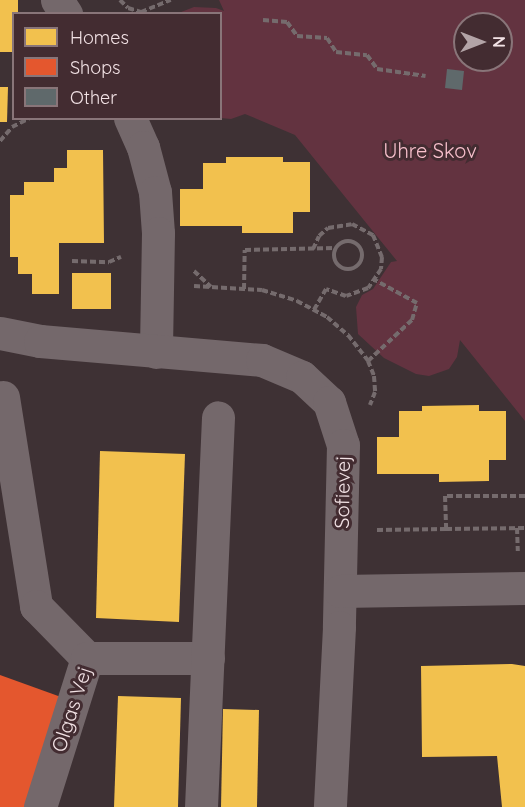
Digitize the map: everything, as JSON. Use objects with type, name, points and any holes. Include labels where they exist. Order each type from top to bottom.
[{"type":"street","points":[[131,120],[143,147],[155,192],[158,233],[156,352]]},
{"type":"street","name":"Sofievej","points":[[0,333],[40,341],[262,360],[302,377],[329,402],[344,445],[330,807]]},
{"type":"street","points":[[3,398],[36,606],[87,658]]},
{"type":"street","points":[[201,807],[218,417]]},
{"type":"street","points":[[340,591],[525,588]]},
{"type":"street","name":"Olgas Vej","points":[[40,807],[87,658],[208,658]]},
{"type":"path","points":[[120,0],[128,8],[141,12],[171,0]]},
{"type":"path","points":[[263,20],[287,22],[297,36],[327,39],[336,52],[367,55],[377,69],[426,76]]},
{"type":"path","points":[[0,141],[12,127],[26,120]]},
{"type":"path","points":[[158,285],[244,289],[276,294],[314,310],[327,289],[346,296],[357,294],[375,280],[381,269],[379,246],[373,235],[352,224],[328,228],[319,236],[313,249]]},
{"type":"path","points":[[72,261],[109,262],[158,233]]},
{"type":"path","points":[[244,289],[245,250],[335,248],[342,242],[351,240],[361,248],[362,257],[353,268],[343,268],[335,262],[335,248]]},
{"type":"path","points":[[368,361],[412,320],[417,303],[375,280]]},
{"type":"path","points":[[446,529],[445,496],[525,496]]},
{"type":"path","points":[[342,531],[525,528]]},
{"type":"green space","name":"Uhre Skov","points":[[219,0],[525,0],[525,421],[460,340],[457,357],[449,369],[429,376],[416,374],[384,358],[358,334],[356,307],[362,295],[373,289],[391,262],[397,261],[295,135],[245,114],[231,119],[222,118],[222,12],[181,12],[194,7],[216,8],[224,11]]},
{"type":"building: Homes","points":[[0,0],[18,0],[18,12],[12,12],[12,52],[0,52]]},
{"type":"building: Homes","points":[[0,87],[8,87],[7,122],[0,122]]},
{"type":"building: Homes","points":[[67,150],[103,150],[104,243],[59,243],[59,294],[32,294],[32,274],[18,274],[18,257],[10,257],[10,195],[24,195],[24,182],[54,182],[54,168],[67,168]]},
{"type":"building: Homes","points":[[226,157],[283,157],[283,162],[310,162],[310,212],[293,212],[293,233],[242,233],[242,226],[180,226],[180,189],[203,189],[203,163],[226,163]]},
{"type":"building: Homes","points":[[72,273],[111,273],[111,309],[72,309]]},
{"type":"building: Homes","points":[[479,405],[479,411],[506,411],[506,460],[489,460],[489,481],[439,482],[439,474],[377,474],[377,437],[399,437],[399,411],[422,411],[422,406]]},
{"type":"building: Homes","points":[[100,451],[185,454],[179,622],[96,618]]},
{"type":"building: Homes","points":[[512,664],[525,666],[525,807],[502,807],[497,756],[422,757],[421,666]]},
{"type":"building: Homes","points":[[118,696],[181,698],[178,807],[114,807]]},
{"type":"building: Homes","points":[[223,709],[259,710],[257,807],[221,807]]},
{"type":"building: Shops","points":[[0,675],[61,697],[27,807],[0,807]]},
{"type":"building: Other","points":[[447,69],[453,70],[453,72],[464,72],[462,90],[445,88]]}]
